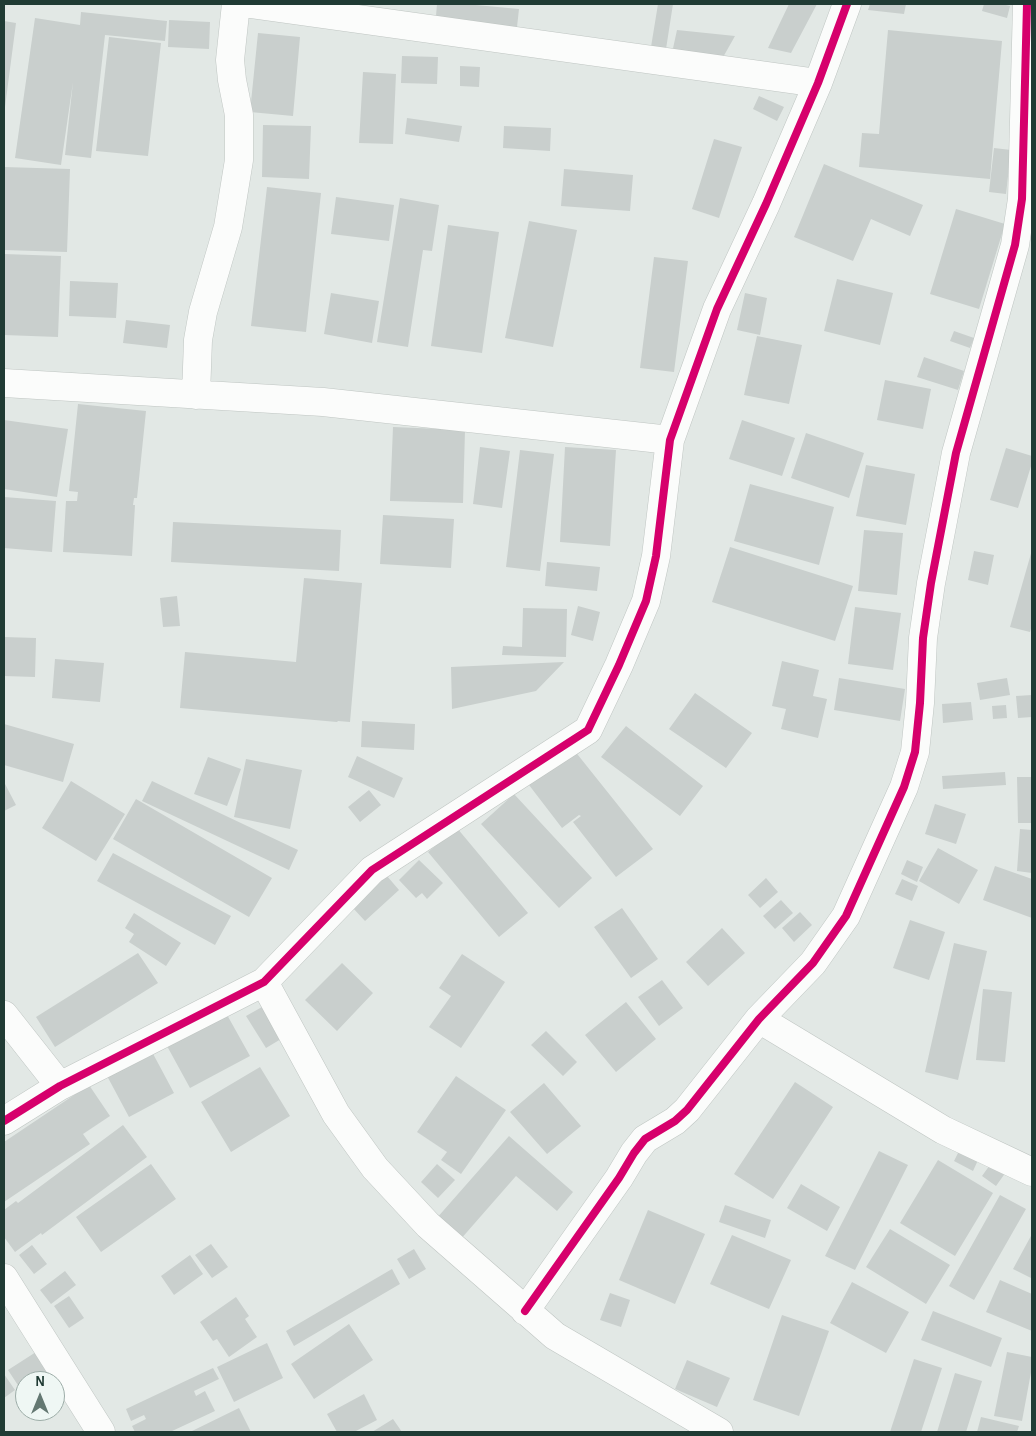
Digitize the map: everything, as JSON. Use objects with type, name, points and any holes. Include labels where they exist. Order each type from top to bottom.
[{"type":"street","points":[[196,395],[198,340],[201,321],[228,227],[239,160],[239,115],[230,60],[236,4]]},
{"type":"street","points":[[250,4],[818,84]]},
{"type":"street","points":[[4,1121],[60,1086],[264,982],[372,870],[588,730],[619,665],[646,601],[656,556],[670,440],[717,309],[766,204],[818,84],[847,4]]},
{"type":"street","points":[[525,1311],[619,1178],[639,1146],[645,1139],[675,1121],[687,1110],[759,1019],[813,963],[846,916],[904,787],[915,752],[920,703],[923,638],[956,453],[1015,245],[1022,200],[1027,4]]},
{"type":"street","points":[[4,383],[323,402],[670,440]]},
{"type":"street","points":[[264,982],[336,1114],[375,1168],[428,1224],[554,1336],[720,1432]]},
{"type":"street","points":[[4,1016],[60,1086]]},
{"type":"street","points":[[759,1019],[943,1130],[1032,1172]]},
{"type":"street","points":[[4,1278],[101,1432]]},
{"type":"building","points":[[437,4],[465,4],[519,9],[516,36],[435,28]]},
{"type":"building","points":[[658,4],[673,4],[666,49],[651,47]]},
{"type":"building","points":[[789,4],[817,4],[791,53],[768,48]]},
{"type":"building","points":[[870,4],[906,4],[904,14],[868,10]]},
{"type":"building","points":[[984,4],[1010,6],[1007,18],[982,11]]},
{"type":"building","points":[[81,12],[167,21],[165,41],[105,35],[91,158],[65,155],[73,82],[61,165],[15,158],[35,18],[80,25]]},
{"type":"building","points":[[169,20],[210,22],[209,49],[168,47]]},
{"type":"building","points":[[4,21],[16,23],[5,107],[4,107]]},
{"type":"building","points":[[677,30],[735,36],[722,59],[672,53]]},
{"type":"building","points":[[888,30],[1002,41],[990,179],[859,167],[862,133],[879,134]]},
{"type":"building","points":[[258,33],[300,37],[293,116],[250,112]]},
{"type":"building","points":[[109,37],[161,43],[148,156],[96,151]]},
{"type":"building","points":[[402,56],[438,57],[437,84],[401,83]]},
{"type":"building","points":[[460,66],[480,67],[479,87],[460,86]]},
{"type":"building","points":[[363,72],[396,74],[393,144],[359,143]]},
{"type":"building","points":[[759,96],[784,107],[777,121],[753,109]]},
{"type":"building","points":[[407,118],[462,126],[459,142],[405,134]]},
{"type":"building","points":[[263,125],[311,126],[309,179],[262,177]]},
{"type":"building","points":[[504,126],[551,128],[550,151],[503,148]]},
{"type":"building","points":[[714,139],[742,147],[719,218],[692,209]]},
{"type":"building","points":[[994,148],[1011,150],[1006,194],[989,192]]},
{"type":"building","points":[[824,164],[923,205],[910,236],[871,219],[853,261],[794,237]]},
{"type":"building","points":[[4,167],[70,169],[67,252],[4,250]]},
{"type":"building","points":[[564,169],[633,175],[630,211],[561,206]]},
{"type":"building","points":[[267,187],[321,193],[306,332],[251,326]]},
{"type":"building","points":[[336,197],[394,205],[389,241],[331,234]]},
{"type":"building","points":[[400,198],[439,205],[432,251],[423,250],[408,347],[377,342]]},
{"type":"building","points":[[956,209],[1005,224],[979,309],[930,294]]},
{"type":"building","points":[[529,221],[577,230],[553,347],[505,338]]},
{"type":"building","points":[[448,225],[499,232],[482,353],[431,346]]},
{"type":"building","points":[[4,254],[61,256],[58,337],[4,335]]},
{"type":"building","points":[[654,257],[688,261],[674,372],[640,368]]},
{"type":"building","points":[[837,279],[893,293],[880,345],[824,331]]},
{"type":"building","points":[[70,281],[118,283],[116,318],[69,316]]},
{"type":"building","points":[[331,293],[379,301],[372,343],[324,334]]},
{"type":"building","points":[[745,293],[767,298],[760,335],[737,330]]},
{"type":"building","points":[[126,320],[170,325],[167,348],[123,343]]},
{"type":"building","points":[[954,331],[974,338],[970,348],[950,341]]},
{"type":"building","points":[[757,336],[802,345],[789,404],[744,395]]},
{"type":"building","points":[[924,357],[964,371],[958,390],[917,377]]},
{"type":"building","points":[[885,380],[931,389],[923,429],[877,420]]},
{"type":"building","points":[[78,404],[146,411],[137,498],[134,498],[133,505],[135,505],[132,556],[63,552],[66,501],[77,501],[78,492],[69,491]]},
{"type":"building","points":[[4,420],[68,429],[57,497],[4,489]]},
{"type":"building","points":[[742,420],[795,438],[782,476],[729,459]]},
{"type":"building","points":[[393,427],[465,430],[463,503],[390,501]]},
{"type":"building","points":[[806,433],[864,453],[849,498],[791,478]]},
{"type":"building","points":[[480,447],[510,451],[502,508],[473,504]]},
{"type":"building","points":[[565,447],[616,450],[610,546],[560,542]]},
{"type":"building","points":[[1006,448],[1032,456],[1032,463],[1018,508],[990,500]]},
{"type":"building","points":[[520,450],[554,454],[540,571],[506,567]]},
{"type":"building","points":[[866,465],[915,474],[906,525],[856,516]]},
{"type":"building","points":[[750,484],[834,507],[819,565],[734,541]]},
{"type":"building","points":[[4,497],[56,501],[52,552],[4,548]]},
{"type":"building","points":[[383,515],[454,519],[451,568],[380,564]]},
{"type":"building","points":[[173,522],[341,530],[339,571],[171,562]]},
{"type":"building","points":[[864,530],[903,533],[897,595],[858,591]]},
{"type":"building","points":[[730,547],[853,586],[835,641],[712,602]]},
{"type":"building","points":[[1032,550],[1032,625],[1030,632],[1010,627]]},
{"type":"building","points":[[974,551],[994,555],[988,585],[968,580]]},
{"type":"building","points":[[547,562],[600,567],[597,591],[545,586]]},
{"type":"building","points":[[304,578],[362,583],[350,722],[180,708],[185,652],[296,662]]},
{"type":"building","points":[[177,596],[180,626],[163,627],[160,598]]},
{"type":"building","points":[[578,606],[600,612],[593,641],[571,635]]},
{"type":"building","points":[[855,607],[901,613],[893,670],[848,664]]},
{"type":"building","points":[[523,608],[567,609],[566,657],[502,655],[503,646],[522,647]]},
{"type":"building","points":[[4,637],[36,638],[35,677],[4,676]]},
{"type":"building","points":[[55,659],[104,663],[100,702],[52,698]]},
{"type":"building","points":[[782,661],[819,670],[813,696],[827,699],[818,738],[781,729],[786,709],[772,706]]},
{"type":"building","points":[[564,662],[536,691],[452,709],[451,667]]},
{"type":"building","points":[[839,678],[905,689],[900,721],[834,710]]},
{"type":"building","points":[[1007,678],[1010,695],[980,700],[977,683]]},
{"type":"building","points":[[695,693],[752,733],[726,768],[669,729]]},
{"type":"building","points":[[1032,695],[1032,717],[1018,718],[1016,696]]},
{"type":"building","points":[[971,702],[973,720],[943,723],[942,704]]},
{"type":"building","points":[[1006,705],[1007,718],[993,719],[992,706]]},
{"type":"building","points":[[362,721],[415,724],[414,750],[361,747]]},
{"type":"building","points":[[4,724],[74,744],[63,782],[4,765]]},
{"type":"building","points":[[626,726],[703,786],[680,816],[601,757]]},
{"type":"building","points":[[574,750],[653,849],[616,877],[573,822],[581,816],[579,815],[562,828],[529,785]]},
{"type":"building","points":[[357,756],[403,778],[394,798],[348,777]]},
{"type":"building","points":[[208,757],[241,769],[227,806],[194,794]]},
{"type":"building","points":[[246,759],[302,770],[290,829],[234,817]]},
{"type":"building","points":[[1005,772],[1006,785],[943,789],[942,776]]},
{"type":"building","points":[[1017,777],[1032,777],[1032,823],[1018,823]]},
{"type":"building","points":[[71,781],[125,814],[96,861],[42,828]]},
{"type":"building","points":[[152,781],[298,850],[289,870],[142,801]]},
{"type":"building","points":[[4,782],[16,805],[4,811]]},
{"type":"building","points":[[369,790],[381,805],[360,822],[348,807]]},
{"type":"building","points":[[514,794],[592,878],[559,908],[481,824]]},
{"type":"building","points":[[136,799],[272,878],[249,917],[113,839]]},
{"type":"building","points":[[935,804],[966,814],[956,844],[925,834]]},
{"type":"building","points":[[457,828],[528,913],[499,937],[428,852]]},
{"type":"building","points":[[1020,829],[1032,830],[1032,873],[1017,871]]},
{"type":"building","points":[[938,848],[978,870],[959,904],[919,881]]},
{"type":"building","points":[[113,853],[231,916],[215,945],[97,881]]},
{"type":"building","points":[[419,860],[443,883],[427,899],[422,893],[416,898],[399,880]]},
{"type":"building","points":[[907,860],[923,867],[917,882],[901,874]]},
{"type":"building","points":[[995,866],[1032,879],[1032,918],[983,900]]},
{"type":"building","points":[[387,876],[399,890],[365,921],[352,907]]},
{"type":"building","points":[[766,878],[778,892],[760,908],[748,895]]},
{"type":"building","points":[[902,879],[918,886],[912,901],[895,894]]},
{"type":"building","points":[[781,900],[793,913],[775,929],[763,916]]},
{"type":"building","points":[[622,908],[658,959],[631,978],[594,927]]},
{"type":"building","points":[[800,912],[812,925],[794,942],[782,928]]},
{"type":"building","points":[[134,913],[181,943],[166,966],[129,942],[134,934],[125,928]]},
{"type":"building","points":[[910,920],[945,932],[929,980],[893,968]]},
{"type":"building","points":[[722,928],[745,953],[708,986],[686,962]]},
{"type":"building","points":[[954,943],[987,951],[958,1080],[925,1072]]},
{"type":"building","points":[[138,953],[158,983],[55,1047],[36,1017]]},
{"type":"building","points":[[462,954],[505,982],[461,1048],[429,1027],[451,996],[439,988]]},
{"type":"building","points":[[342,963],[373,993],[337,1031],[305,1000]]},
{"type":"building","points":[[662,980],[683,1008],[659,1026],[638,997]]},
{"type":"building","points":[[983,989],[1012,992],[1005,1062],[976,1060]]},
{"type":"building","points":[[626,1002],[656,1039],[616,1072],[585,1035]]},
{"type":"building","points":[[262,1007],[281,1039],[266,1048],[246,1016]]},
{"type":"building","points":[[226,1013],[250,1056],[190,1088],[167,1046]]},
{"type":"building","points":[[546,1031],[577,1062],[563,1076],[531,1045]]},
{"type":"building","points":[[151,1050],[174,1093],[129,1117],[106,1074]]},
{"type":"building","points":[[260,1067],[290,1116],[231,1152],[201,1102]]},
{"type":"building","points":[[456,1076],[506,1110],[461,1174],[441,1160],[447,1152],[417,1132]]},
{"type":"building","points":[[795,1082],[833,1107],[773,1199],[734,1174]]},
{"type":"building","points":[[544,1083],[581,1126],[547,1154],[510,1112]]},
{"type":"building","points":[[89,1085],[110,1116],[83,1134],[90,1144],[4,1202],[4,1142]]},
{"type":"building","points":[[123,1125],[147,1157],[42,1235],[41,1233],[15,1252],[4,1237],[4,1210],[16,1201],[18,1203]]},
{"type":"building","points":[[509,1136],[573,1192],[557,1211],[516,1176],[460,1240],[436,1219]]},
{"type":"building","points":[[960,1149],[979,1158],[973,1171],[954,1161]]},
{"type":"building","points":[[879,1151],[908,1165],[855,1270],[825,1256]]},
{"type":"building","points":[[938,1160],[993,1193],[955,1256],[900,1223]]},
{"type":"building","points":[[992,1162],[1006,1172],[996,1186],[982,1176]]},
{"type":"building","points":[[151,1164],[176,1199],[101,1252],[76,1217]]},
{"type":"building","points":[[437,1164],[455,1180],[438,1198],[421,1182]]},
{"type":"building","points":[[801,1184],[840,1207],[827,1231],[787,1208]]},
{"type":"building","points":[[1000,1195],[1026,1209],[974,1300],[949,1286]]},
{"type":"building","points":[[725,1205],[771,1220],[765,1238],[719,1222]]},
{"type":"building","points":[[648,1210],[705,1234],[675,1304],[619,1280]]},
{"type":"building","points":[[890,1229],[950,1265],[926,1304],[866,1267]]},
{"type":"building","points":[[1032,1234],[1032,1276],[1031,1278],[1013,1269]]},
{"type":"building","points":[[732,1235],[791,1260],[769,1309],[710,1284]]},
{"type":"building","points":[[211,1244],[228,1267],[212,1278],[195,1255]]},
{"type":"building","points":[[32,1245],[47,1264],[34,1274],[19,1255]]},
{"type":"building","points":[[414,1249],[426,1269],[409,1279],[397,1259]]},
{"type":"building","points":[[190,1255],[203,1274],[174,1295],[161,1276]]},
{"type":"building","points":[[392,1269],[400,1284],[294,1346],[286,1331]]},
{"type":"building","points":[[65,1271],[76,1285],[51,1304],[40,1290]]},
{"type":"building","points":[[1000,1280],[1032,1294],[1032,1331],[986,1312]]},
{"type":"building","points":[[852,1282],[909,1312],[886,1353],[830,1323]]},
{"type":"building","points":[[610,1293],[630,1300],[621,1327],[600,1320]]},
{"type":"building","points":[[69,1296],[84,1318],[69,1328],[54,1306]]},
{"type":"building","points":[[236,1297],[249,1316],[245,1319],[257,1337],[229,1357],[217,1339],[213,1341],[200,1322]]},
{"type":"building","points":[[933,1311],[1002,1338],[991,1367],[921,1340]]},
{"type":"building","points":[[782,1315],[829,1331],[799,1416],[753,1400]]},
{"type":"building","points":[[349,1324],[373,1360],[314,1399],[291,1364]]},
{"type":"building","points":[[267,1343],[283,1378],[234,1402],[217,1367]]},
{"type":"building","points":[[36,1352],[48,1371],[15,1371],[15,1381],[8,1370]]},
{"type":"building","points":[[1007,1352],[1032,1357],[1032,1367],[1022,1421],[994,1416]]},
{"type":"building","points":[[914,1359],[942,1368],[921,1432],[890,1432]]},
{"type":"building","points":[[687,1360],[730,1378],[717,1407],[675,1389]]},
{"type":"building","points":[[213,1368],[219,1379],[194,1391],[196,1396],[205,1391],[215,1411],[170,1432],[135,1432],[132,1426],[146,1419],[144,1415],[131,1421],[126,1409]]},
{"type":"building","points":[[955,1373],[982,1381],[966,1432],[937,1432]]},
{"type":"building","points":[[4,1374],[15,1390],[4,1398]]},
{"type":"building","points":[[364,1394],[377,1420],[354,1432],[337,1432],[327,1414]]},
{"type":"building","points":[[239,1408],[251,1432],[190,1432]]},
{"type":"building","points":[[981,1417],[1019,1426],[1017,1432],[977,1432]]},
{"type":"building","points":[[393,1419],[402,1432],[372,1432]]},
{"type":"cycle path","points":[[4,1121],[60,1086],[264,982],[372,870],[588,730],[619,665],[646,601],[656,556],[670,440],[717,309],[766,204],[818,83],[847,4]]},
{"type":"cycle path","points":[[525,1311],[645,1139],[675,1121],[687,1110],[759,1019],[813,963],[846,916],[904,787],[915,752],[920,703],[923,638],[931,583],[956,453],[1015,245],[1022,199],[1027,4]]}]
